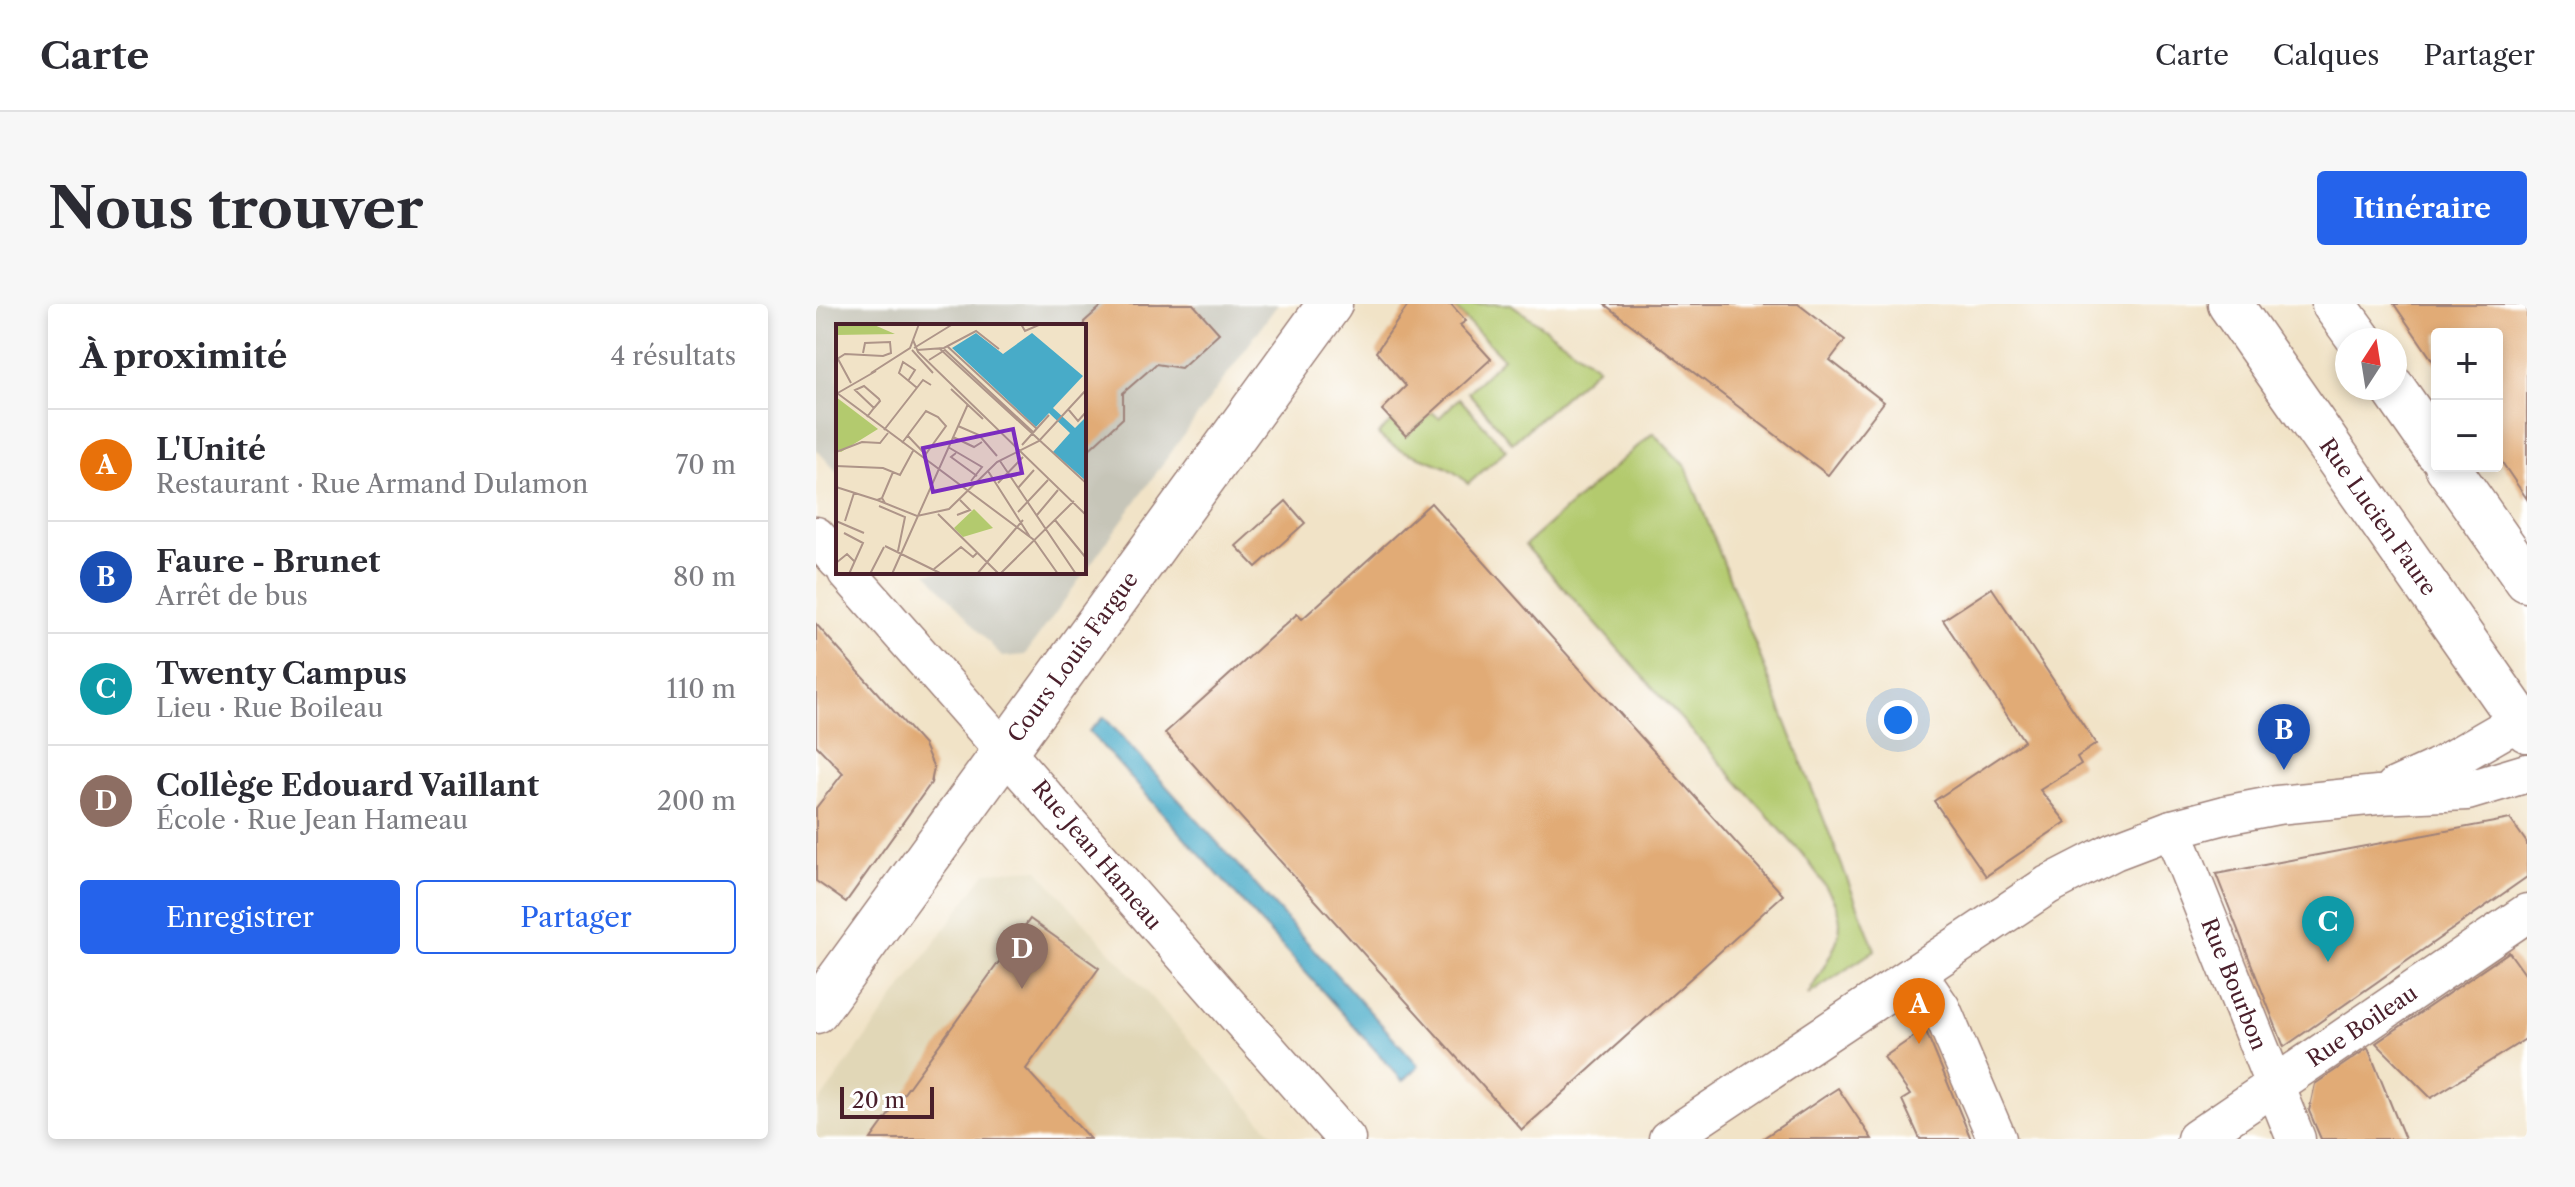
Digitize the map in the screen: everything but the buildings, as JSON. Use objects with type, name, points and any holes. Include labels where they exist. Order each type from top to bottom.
[{"type":"main road","name":"Cours Louis Fargue","points":[[816,1011],[1330,304]]},
{"type":"main road","name":"Rue Lucien Faure","points":[[2230,304],[2525,722]]},
{"type":"main road","points":[[2334,304],[2351,328]]},
{"type":"main road","points":[[2401,400],[2431,442]]},
{"type":"main road","points":[[2451,472],[2527,580]]},
{"type":"street","points":[[816,536],[836,559]]},
{"type":"street","name":"Rue Jean Hameau","points":[[849,574],[1346,1139]]},
{"type":"street","points":[[2378,795],[2525,722]]},
{"type":"street","points":[[1668,1139],[2078,868],[2172,829],[2277,805],[2378,795],[2467,791],[2527,773]]},
{"type":"street","name":"Rue Bourbon","points":[[2172,829],[2296,1139]]},
{"type":"street","name":"Rue Boileau","points":[[2196,1139],[2527,913]]},
{"type":"street","points":[[1917,973],[1941,1008],[1997,1139]]},
{"type":"shaded area","points":[[816,304],[1278,304],[1086,570],[1086,324],[836,324],[836,471],[816,449]]},
{"type":"shaded area","points":[[928,574],[1083,574],[1025,655],[1002,657]]},
{"type":"shaded area","points":[[1037,869],[1277,1139],[816,1139],[816,1106],[986,872]]},
{"type":"green space","points":[[1451,304],[1511,304],[1598,367],[1512,443],[1468,392],[1503,358]]},
{"type":"green space","points":[[1459,398],[1506,450],[1468,484],[1447,468],[1399,449],[1378,434],[1392,421],[1406,436],[1432,412],[1439,418]]},
{"type":"green space","points":[[1653,433],[1686,467],[1875,950],[1808,995],[1838,938],[1840,925],[1832,897],[1821,879],[1805,857],[1525,545]]},
{"type":"water","points":[[1104,717],[1419,1066],[1403,1081],[1089,731]]},
{"type":"place","name":"Faure - Brunet","points":[[2284,770]]},
{"type":"place","name":"Twenty Campus","points":[[2328,962]]},
{"type":"place","name":"Collège Edouard Vaillant","points":[[1022,989]]},
{"type":"place","name":"L'Unité","points":[[1919,1044]]}]
